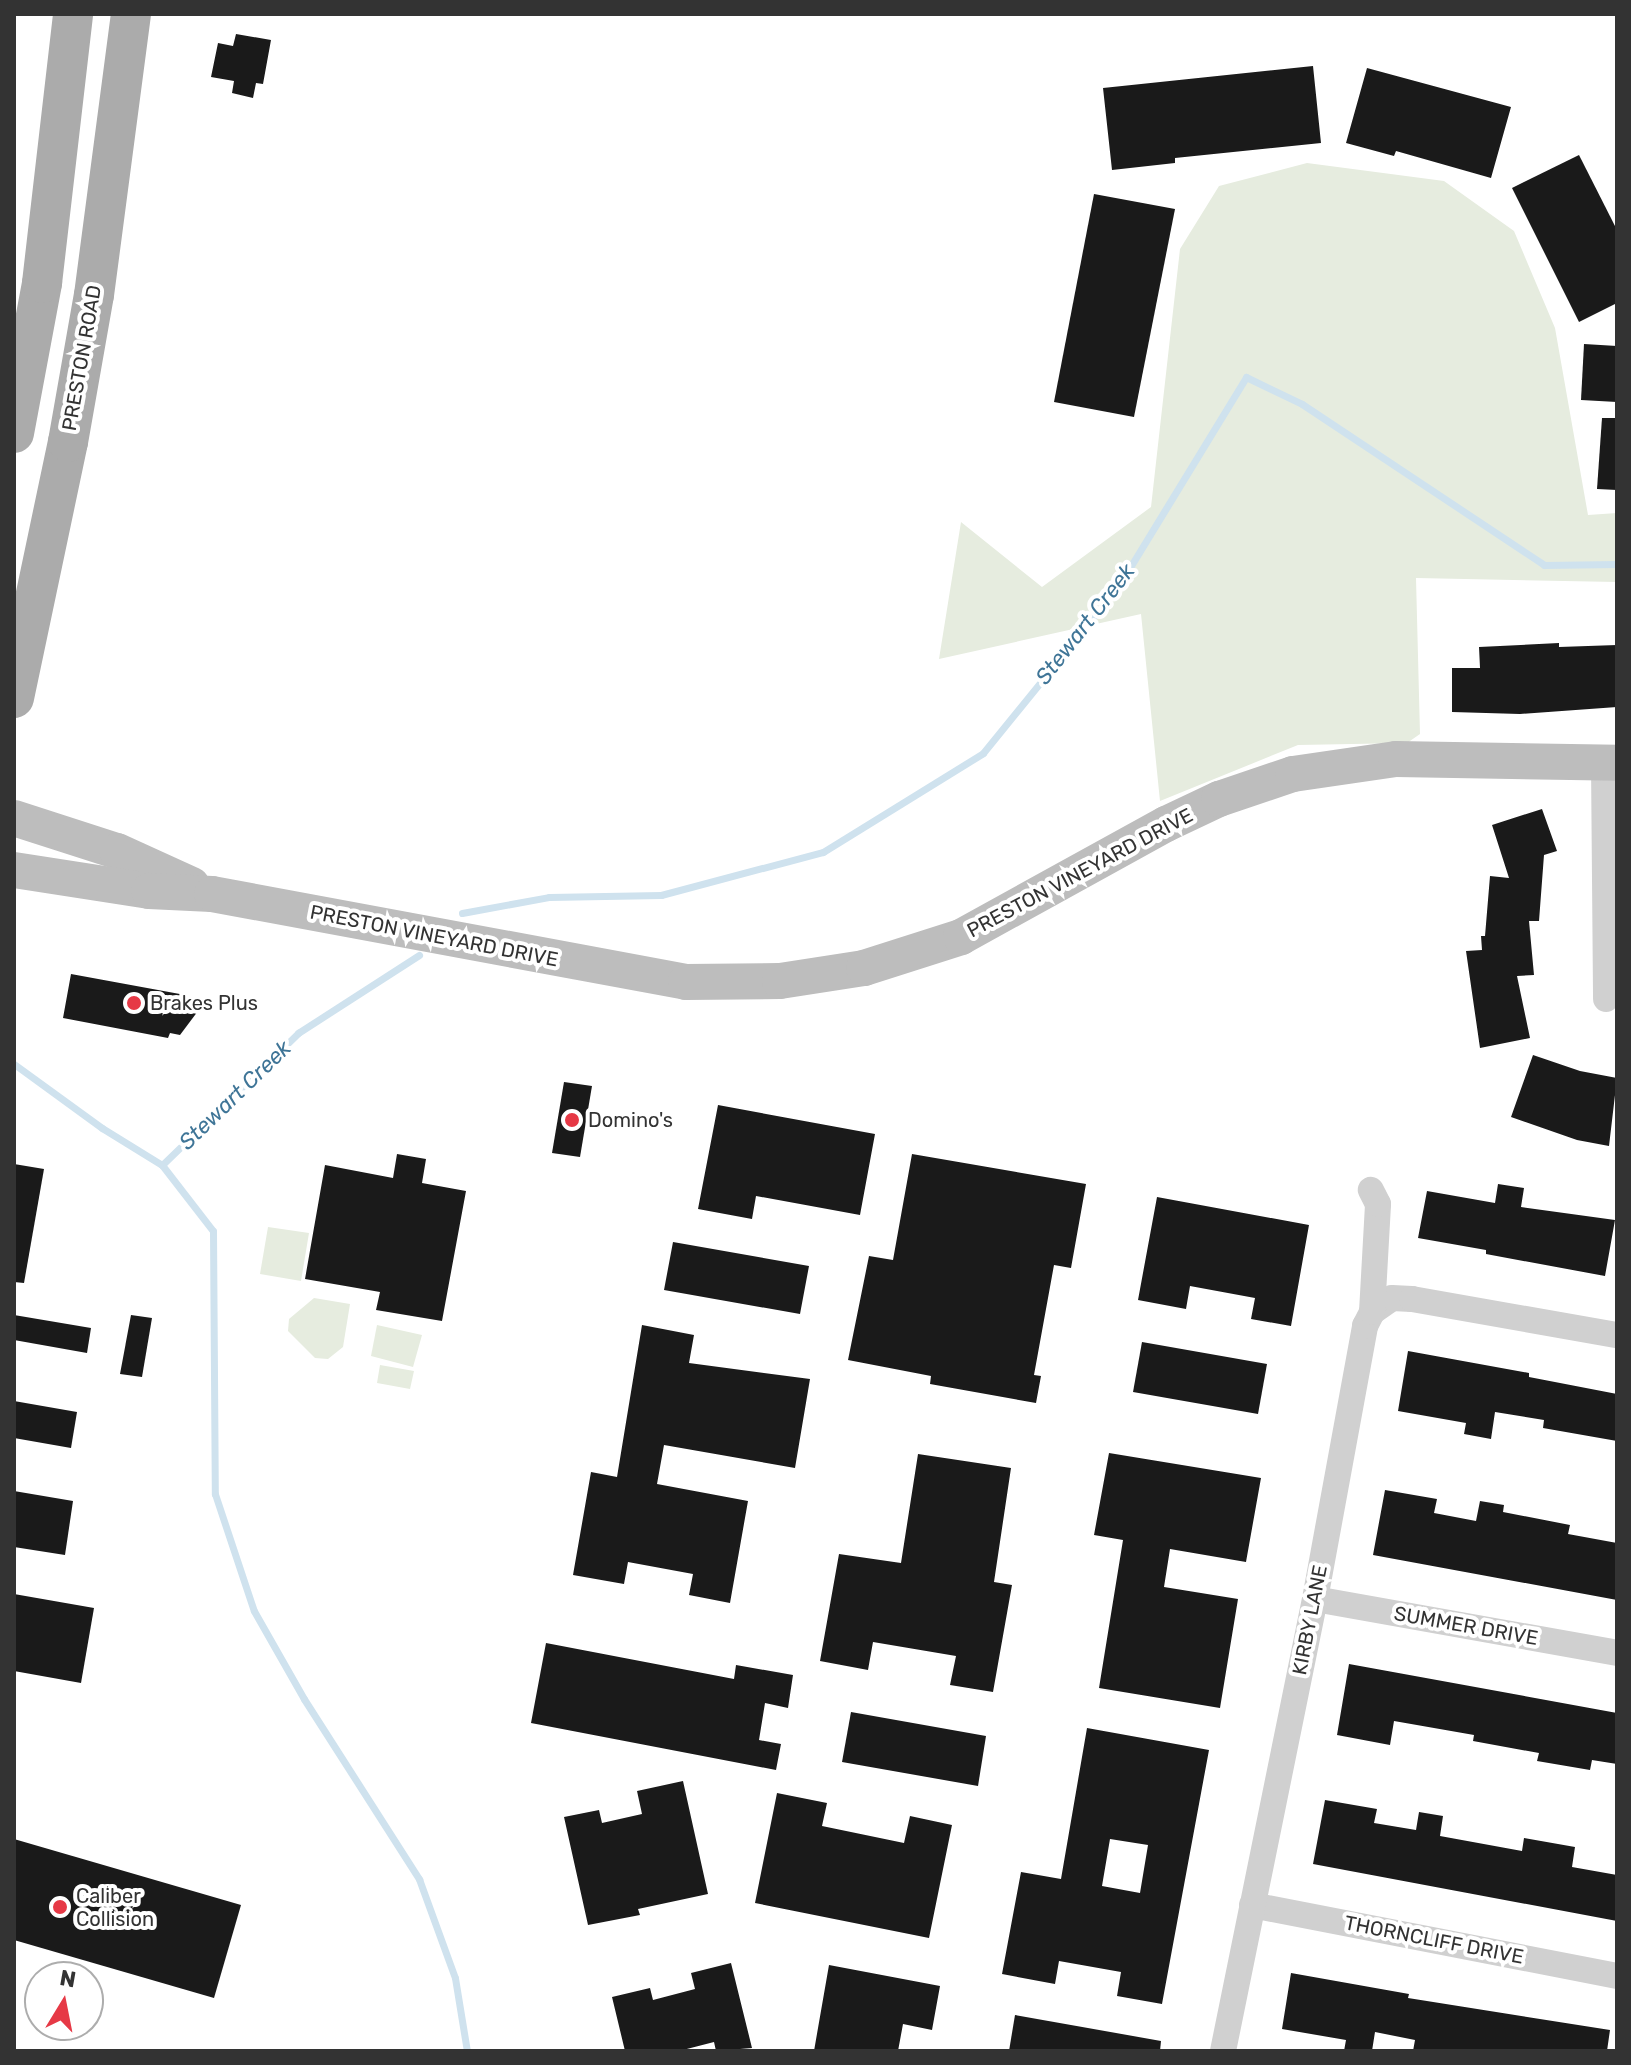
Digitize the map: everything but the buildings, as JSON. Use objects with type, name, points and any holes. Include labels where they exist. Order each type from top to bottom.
[{"type":"main road","points":[[14,433],[42,283],[73,14]]},
{"type":"main road","name":"PRESTON ROAD","points":[[14,698],[68,442],[94,295],[131,14]]},
{"type":"main road","points":[[61,118],[116,123]]},
{"type":"main road","points":[[56,158],[111,163]]},
{"type":"street","name":"PRESTON VINEYARD DRIVE","points":[[14,870],[149,891],[212,894],[686,982],[780,981],[864,968],[961,937],[1166,824],[1219,799],[1293,774],[1396,759],[1469,758],[1610,764]]},
{"type":"street","points":[[1606,999],[1610,764]]},
{"type":"street","name":"PRESTON VINEYARD DRIVE","points":[[14,818],[117,851],[212,894]]},
{"type":"street","name":"KIRBY LANE","points":[[1223,2051],[1315,1599],[1365,1326],[1372,1312],[1378,1204],[1371,1190]]},
{"type":"street","points":[[1372,1312],[1392,1298],[1412,1299],[1617,1335]]},
{"type":"street","name":"SUMMER DRIVE","points":[[1315,1599],[1617,1653]]},
{"type":"street","name":"THORNCLIFF DRIVE","points":[[1252,1905],[1617,1976]]},
{"type":"shaded area","points":[[1307,163],[1444,181],[1514,231],[1555,328],[1588,515],[1617,513],[1617,582],[1416,578],[1420,734],[1407,743],[1298,745],[1160,801],[1141,614],[939,659],[961,522],[1042,587],[1151,507],[1180,249],[1219,186]]},
{"type":"shaded area","points":[[268,1227],[309,1233],[301,1281],[260,1274]]},
{"type":"shaded area","points":[[314,1298],[350,1304],[343,1347],[328,1359],[315,1358],[288,1331],[289,1319]]},
{"type":"shaded area","points":[[377,1325],[422,1335],[413,1367],[371,1356]]},
{"type":"shaded area","points":[[380,1365],[414,1371],[410,1389],[377,1383]]},
{"type":"waterway","name":"Stewart Creek","points":[[462,913],[549,897],[661,895],[823,852],[983,753],[1118,587],[1246,377],[1302,404],[1544,565],[1617,564]]},
{"type":"waterway","name":"Stewart Creek","points":[[162,1165],[298,1033],[419,955]]},
{"type":"waterway","points":[[14,1064],[102,1128],[162,1165],[213,1231],[215,1494],[254,1611],[304,1699],[419,1879],[455,1978],[467,2051]]},
{"type":"place","name":"Brakes Plus","points":[[134,1003]]},
{"type":"place","name":"Domino's","points":[[572,1120]]},
{"type":"place","name":"Caliber Collision","points":[[60,1907]]}]
